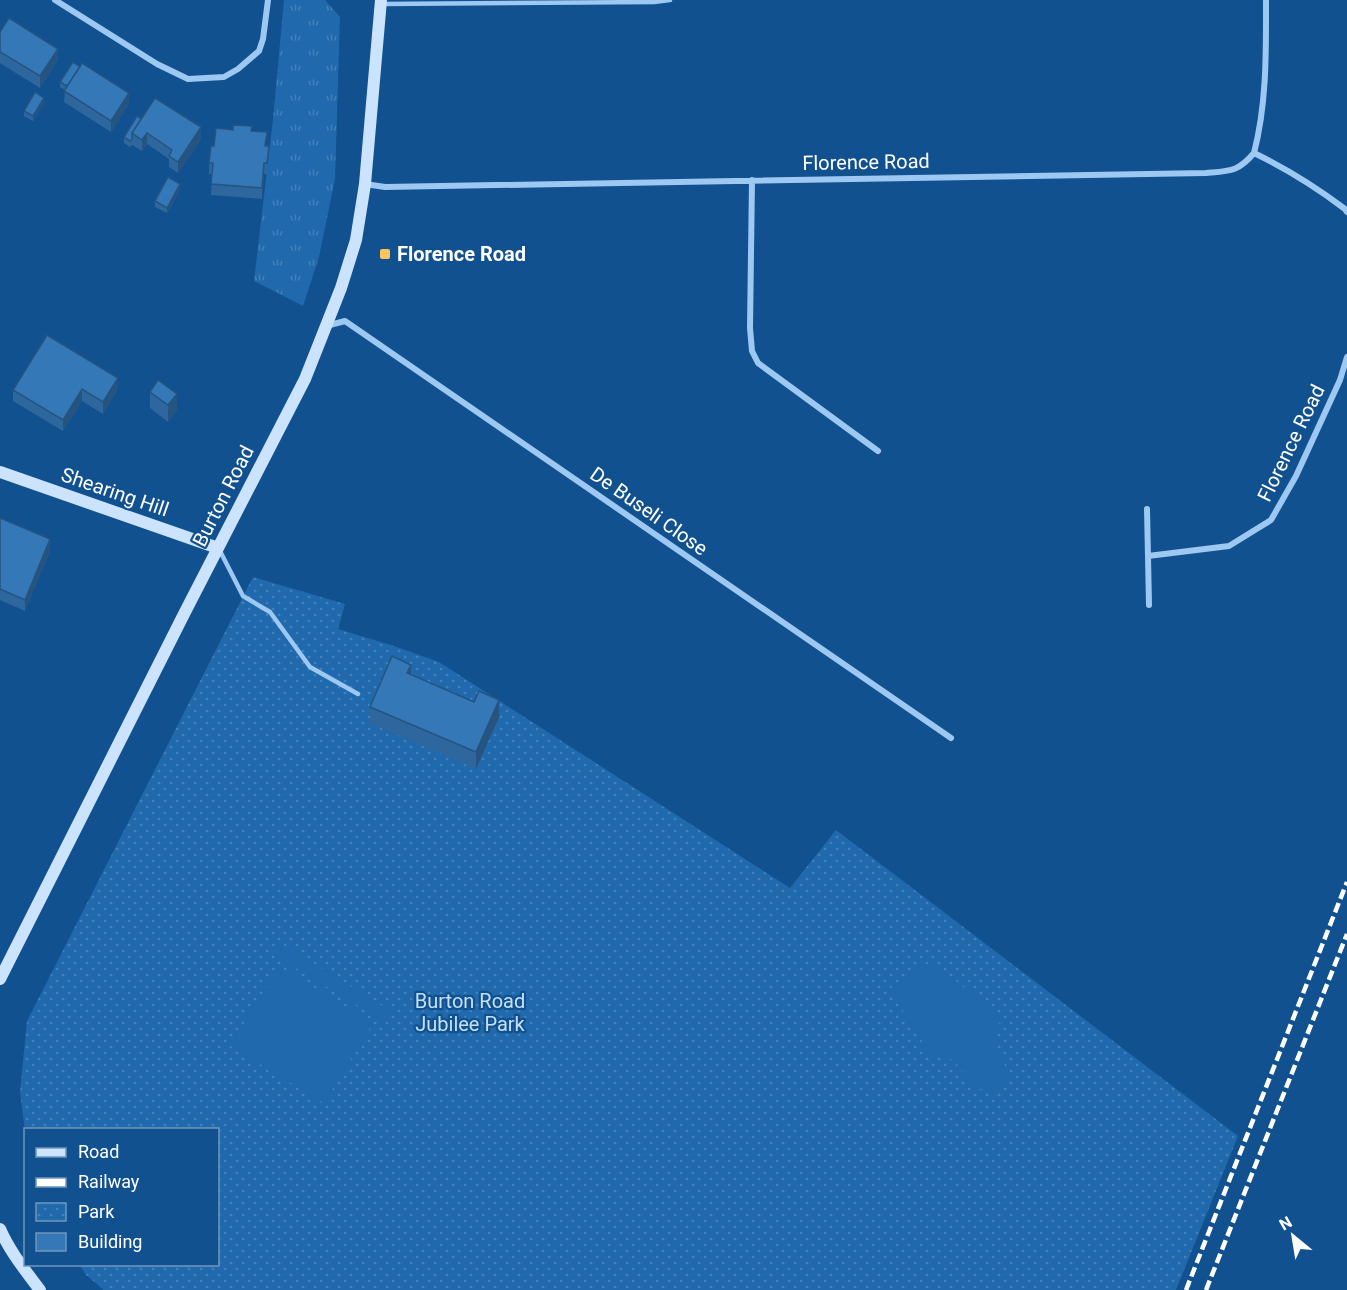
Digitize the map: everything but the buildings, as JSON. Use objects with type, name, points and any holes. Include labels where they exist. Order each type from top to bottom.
[{"type":"street","points":[[55,0],[157,64],[188,79],[224,77],[238,69],[259,51],[263,39],[267,0]]},
{"type":"street","points":[[1266,0],[1266,62],[1261,122],[1254,153],[1322,190],[1347,212]]},
{"type":"street","name":"Burton Road","points":[[0,979],[305,379],[341,288],[356,240],[364,184],[380,2]]},
{"type":"street","name":"Florence Road","points":[[364,184],[385,187],[1206,173],[1231,171],[1245,164],[1254,153]]},
{"type":"street","points":[[752,180],[750,328],[752,351],[758,363],[878,451]]},
{"type":"street","name":"De Buseli Close","points":[[326,326],[345,321],[951,738]]},
{"type":"street","name":"Florence Road","points":[[1148,556],[1229,546],[1271,520],[1296,476],[1340,380],[1347,357]]},
{"type":"street","name":"Shearing Hill","points":[[0,472],[218,548]]},
{"type":"street","points":[[1148,509],[1149,605]]},
{"type":"street","points":[[0,1229],[3,1244],[40,1290]]},
{"type":"lane","points":[[380,2],[654,2],[670,0]]},
{"type":"lane","points":[[218,548],[243,596],[270,612],[310,667],[358,694]]},
{"type":"green space","points":[[284,0],[325,0],[340,17],[335,179],[319,257],[303,306],[254,281]]},
{"type":"green space","name":"Burton Road Jubilee Park","points":[[253,577],[345,604],[338,629],[439,662],[790,888],[836,830],[1238,1136],[1176,1290],[104,1290],[86,1275],[81,1266],[219,1266],[219,1128],[25,1128],[20,1092],[27,1021]]},
{"type":"green space","points":[[282,944],[392,1012],[385,1022],[274,955]]},
{"type":"green space","points":[[932,961],[1002,1019],[992,1035],[1008,1073],[1004,1085],[993,1092],[976,1088],[954,1061],[944,1055],[932,1059],[889,989]]},
{"type":"green space","points":[[279,966],[373,1023],[324,1103],[230,1046]]},
{"type":"railway","points":[[1186,1290],[1347,882]]},
{"type":"railway","points":[[1206,1290],[1347,934]]},
{"type":"place","name":"Florence Road","points":[[385,254]]}]
